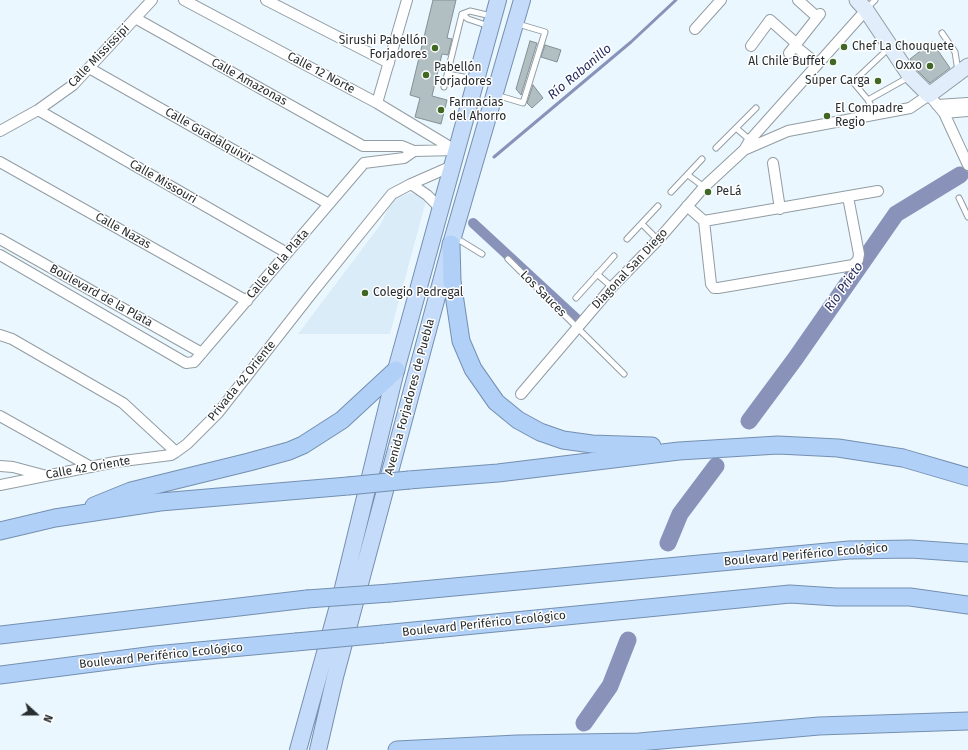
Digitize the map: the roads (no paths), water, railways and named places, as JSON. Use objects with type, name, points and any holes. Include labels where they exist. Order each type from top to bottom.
[{"type":"highway","points":[[452,240],[452,281],[461,341],[479,379],[488,392],[506,411],[530,427],[563,440],[592,444],[655,446],[679,451]]},
{"type":"highway","points":[[85,514],[93,506],[131,491],[262,458],[303,445],[342,420],[396,370]]},
{"type":"highway","points":[[0,531],[55,518],[160,502],[498,473],[679,451],[778,445],[838,448],[903,458],[968,477]]},
{"type":"highway","name":"Boulevard Periférico Ecológico","points":[[0,635],[307,599],[390,593],[849,550],[911,549],[968,553]]},
{"type":"highway","name":"Boulevard Periférico Ecológico","points":[[0,676],[155,655],[790,594],[836,597],[910,597],[968,605]]},
{"type":"highway","points":[[398,750],[517,744],[639,742],[819,726],[967,720]]},
{"type":"highway","points":[[602,750],[639,742]]},
{"type":"main road","name":"Avenida Forjadores de Puebla","points":[[298,750],[343,588],[396,370],[498,0]]},
{"type":"main road","name":"Avenida Forjadores de Puebla","points":[[318,750],[335,677],[452,240],[509,49],[522,0]]},
{"type":"main road","points":[[866,3],[890,48],[910,76],[933,100],[964,69]]},
{"type":"main road","points":[[492,22],[502,26],[509,49]]},
{"type":"street","name":"Calle Mississipi","points":[[0,131],[38,110],[73,85],[152,0]]},
{"type":"street","name":"Calle 12 Norte","points":[[184,0],[377,103],[456,150]]},
{"type":"street","points":[[266,0],[284,4],[389,63]]},
{"type":"street","points":[[377,103],[407,0]]},
{"type":"street","points":[[695,28],[721,0]]},
{"type":"street","points":[[794,48],[819,15],[798,0]]},
{"type":"street","name":"Diagonal San Diego","points":[[521,394],[612,287],[658,240],[704,187],[744,150],[750,140],[866,3]]},
{"type":"street","name":"Calle Amazonas","points":[[135,18],[363,146]]},
{"type":"street","points":[[751,46],[770,20],[794,48],[816,63]]},
{"type":"street","name":"Calle Guadalquivir","points":[[89,68],[329,204]]},
{"type":"street","points":[[933,100],[968,103]]},
{"type":"street","points":[[933,100],[944,113],[965,149],[968,165]]},
{"type":"street","name":"Diagonal San Diego","points":[[744,150],[788,131],[910,108],[933,100]]},
{"type":"street","name":"Calle Missouri","points":[[38,110],[287,254]]},
{"type":"street","points":[[944,113],[968,111]]},
{"type":"street","points":[[414,151],[404,158],[364,163],[363,146],[402,146],[414,151],[456,150]]},
{"type":"street","name":"Calle Nazas","points":[[0,162],[246,301]]},
{"type":"street","name":"Calle de la Plata","points":[[191,363],[194,362],[202,353],[364,163]]},
{"type":"street","points":[[773,163],[780,209]]},
{"type":"street","name":"Privada 42 Oriente","points":[[176,452],[218,414],[312,293],[392,194],[452,166]]},
{"type":"street","points":[[411,184],[427,194],[440,208]]},
{"type":"street","points":[[704,221],[878,192]]},
{"type":"street","points":[[688,206],[704,221],[712,284],[714,288],[718,288],[853,265],[858,260],[859,254],[848,197]]},
{"type":"street","name":"Boulevard de la Plata","points":[[0,239],[202,353]]},
{"type":"street","name":"Boulevard de la Plata","points":[[0,255],[186,363],[191,363]]},
{"type":"street","points":[[0,335],[12,339],[123,403],[176,452]]},
{"type":"street","points":[[0,416],[91,467]]},
{"type":"street","name":"Calle 42 Oriente","points":[[0,485],[91,467],[171,455],[176,452]]},
{"type":"street","points":[[0,466],[13,467],[47,476]]},
{"type":"lane","points":[[462,14],[470,11],[492,22]]},
{"type":"lane","points":[[462,14],[468,19],[492,22]]},
{"type":"lane","points":[[444,87],[462,14]]},
{"type":"lane","points":[[495,95],[523,103],[544,32],[516,23]]},
{"type":"lane","points":[[942,33],[955,52],[957,68],[964,69]]},
{"type":"lane","points":[[877,115],[868,100],[853,82],[890,48]]},
{"type":"lane","points":[[448,74],[477,79]]},
{"type":"lane","points":[[868,100],[910,76]]},
{"type":"lane","points":[[716,148],[756,108]]},
{"type":"lane","points":[[736,128],[750,140]]},
{"type":"lane","points":[[671,192],[702,159]]},
{"type":"lane","points":[[688,175],[704,187]]},
{"type":"lane","points":[[959,198],[968,217]]},
{"type":"lane","points":[[627,239],[658,206]]},
{"type":"lane","points":[[642,224],[658,240]]},
{"type":"lane","points":[[452,240],[482,254]]},
{"type":"lane","points":[[576,298],[614,256]]},
{"type":"lane","name":"Los Sauces","points":[[508,260],[624,374]]},
{"type":"lane","points":[[597,274],[612,287]]},
{"type":"waterway","name":"Río Rabanillo","points":[[494,157],[631,42],[676,0]]},
{"type":"waterway","name":"Río Prieto","points":[[749,421],[795,359],[896,214],[960,175]]},
{"type":"waterway","points":[[473,223],[578,320]]},
{"type":"waterway","name":"Río Prieto","points":[[668,543],[680,514],[716,466]]},
{"type":"waterway","name":"Río Prieto","points":[[584,723],[610,686],[628,640]]},
{"type":"place","name":"Chef La Chouquete","points":[[844,47]]},
{"type":"place","name":"Sirushi Pabellón Forjadores","points":[[435,48]]},
{"type":"place","name":"Al Chile Buffet","points":[[833,62]]},
{"type":"place","name":"Oxxo","points":[[930,66]]},
{"type":"place","name":"Pabellón Forjadores","points":[[426,75]]},
{"type":"place","name":"Súper Carga","points":[[878,81]]},
{"type":"place","name":"Farmacias del Ahorro","points":[[441,110]]},
{"type":"place","name":"El Compadre Regio","points":[[827,116]]},
{"type":"place","name":"PeLá","points":[[708,192]]},
{"type":"place","name":"Colegio Pedregal","points":[[365,293]]}]
